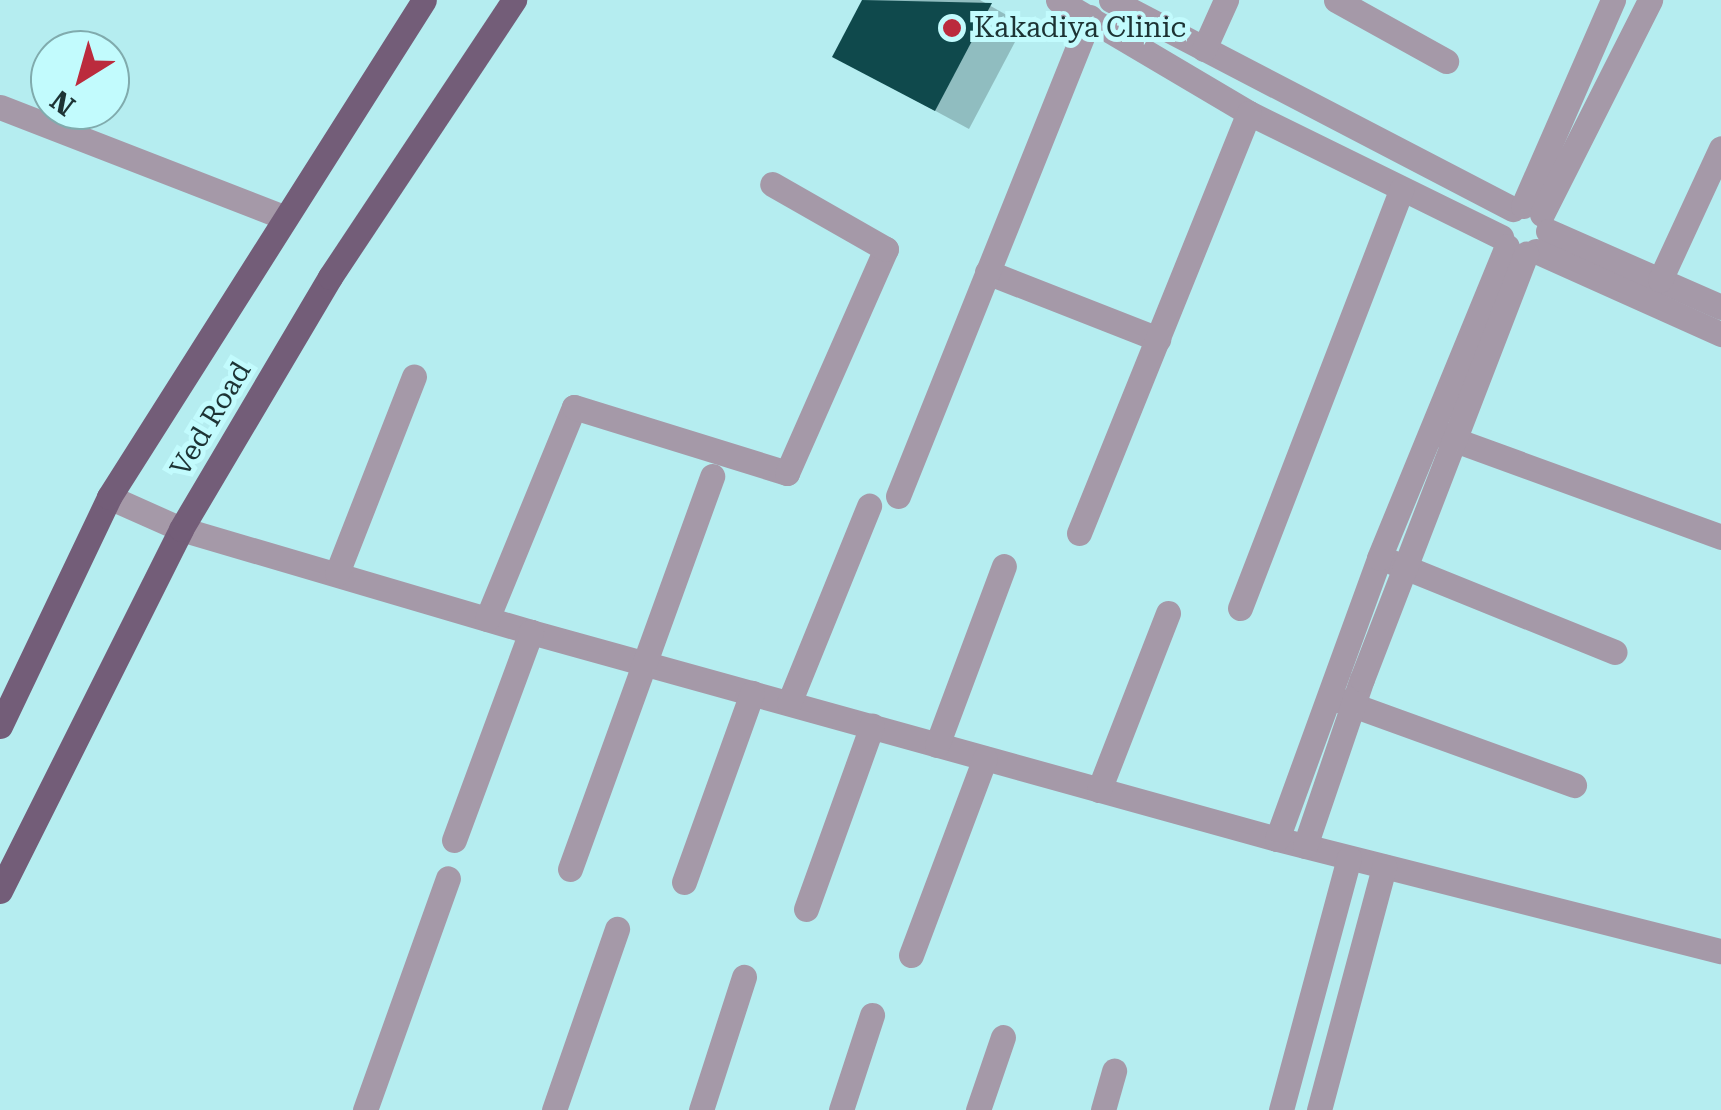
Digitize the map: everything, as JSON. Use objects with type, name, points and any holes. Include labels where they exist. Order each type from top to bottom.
[{"type":"main road","name":"Ved Road","points":[[0,726],[109,497],[424,0]]},
{"type":"main road","name":"Ved Road","points":[[0,891],[181,529],[330,277],[514,0]]},
{"type":"street","points":[[1058,0],[1249,113],[1402,189],[1660,280],[1721,307]]},
{"type":"street","points":[[1111,0],[1524,231],[1721,334]]},
{"type":"street","points":[[1204,49],[1226,0]]},
{"type":"street","points":[[1336,0],[1446,61]]},
{"type":"street","points":[[1278,839],[1408,568],[1459,441],[1524,231],[1612,0]]},
{"type":"street","points":[[1305,846],[1378,558],[1430,431],[1524,231],[1650,0]]},
{"type":"street","points":[[898,496],[1090,18]]},
{"type":"street","points":[[0,107],[284,217]]},
{"type":"street","points":[[1079,532],[1249,113]]},
{"type":"street","points":[[1660,280],[1721,148]]},
{"type":"street","points":[[487,618],[574,407],[787,473],[886,249],[772,184]]},
{"type":"street","points":[[1240,608],[1402,189]]},
{"type":"street","points":[[987,272],[1158,339]]},
{"type":"street","points":[[336,573],[414,377]]},
{"type":"street","points":[[1430,431],[1721,537]]},
{"type":"street","points":[[570,869],[712,476]]},
{"type":"street","points":[[109,497],[181,529],[531,632],[1278,839],[1721,951]]},
{"type":"street","points":[[788,704],[869,506]]},
{"type":"street","points":[[1378,558],[1614,652]]},
{"type":"street","points":[[938,744],[1004,566]]},
{"type":"street","points":[[1098,790],[1168,612]]},
{"type":"street","points":[[454,840],[531,632]]},
{"type":"street","points":[[684,882],[752,693]]},
{"type":"street","points":[[1341,701],[1574,785]]},
{"type":"street","points":[[806,909],[872,726]]},
{"type":"street","points":[[911,956],[984,758]]},
{"type":"street","points":[[1281,1110],[1349,858]]},
{"type":"street","points":[[1319,1110],[1384,866]]},
{"type":"street","points":[[365,1110],[448,878]]},
{"type":"street","points":[[554,1110],[616,928]]},
{"type":"street","points":[[701,1110],[744,977]]},
{"type":"street","points":[[840,1110],[872,1015]]},
{"type":"street","points":[[978,1110],[1003,1037]]},
{"type":"street","points":[[1103,1110],[1114,1072]]},
{"type":"building","points":[[862,0],[992,3],[935,111],[832,57]]},
{"type":"place","name":"Kakadiya Clinic","points":[[952,28]]}]
